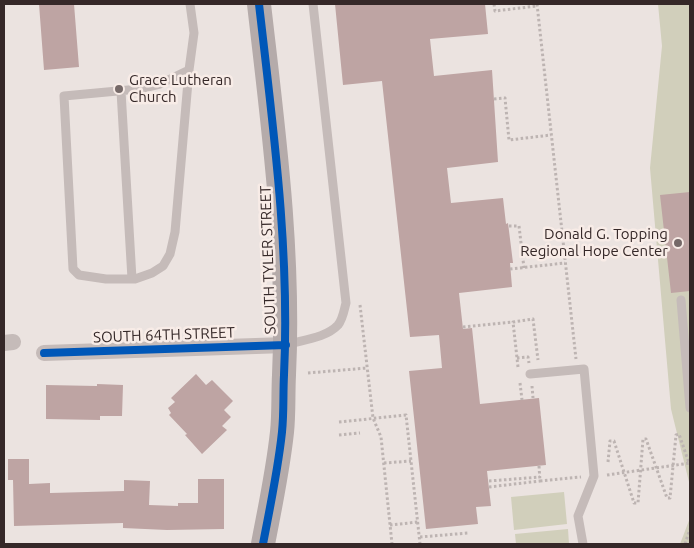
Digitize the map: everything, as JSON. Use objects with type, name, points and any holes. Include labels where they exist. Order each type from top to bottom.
[{"type":"street","name":"SOUTH TYLER STREET","points":[[259,4],[280,190],[284,254],[286,345],[282,431],[263,544]]},
{"type":"street","name":"SOUTH 64TH STREET","points":[[44,353],[286,345]]},
{"type":"lane","points":[[189,70],[160,84],[140,89],[64,96],[73,269],[79,275],[132,280],[152,273],[163,266],[170,254],[175,232],[194,33],[190,4]]},
{"type":"lane","points":[[286,345],[326,334],[338,325],[346,303],[313,4]]},
{"type":"lane","points":[[121,91],[132,280]]},
{"type":"lane","points":[[681,300],[690,408]]},
{"type":"lane","points":[[535,374],[584,369],[594,476],[578,516],[583,544]]},
{"type":"path","points":[[494,4],[495,11],[537,5],[577,369]]},
{"type":"path","points":[[494,99],[505,98],[508,140],[551,135]]},
{"type":"path","points":[[509,226],[519,226],[524,268]]},
{"type":"path","points":[[510,269],[565,263]]},
{"type":"path","points":[[463,327],[534,320],[535,374]]},
{"type":"path","points":[[513,322],[522,400]]},
{"type":"path","points":[[517,358],[528,357]]},
{"type":"path","points":[[308,374],[367,368]]},
{"type":"path","points":[[533,392],[534,398]]},
{"type":"path","points":[[339,422],[406,415],[420,544]]},
{"type":"path","points":[[373,418],[381,437],[392,544]]},
{"type":"path","points":[[339,435],[360,433]]},
{"type":"path","points":[[489,481],[594,476],[606,474],[624,472],[640,470],[657,469],[672,467],[690,463],[679,434],[676,434],[672,467],[670,498],[667,498],[657,469],[646,439],[643,439],[640,470],[638,503],[634,503],[624,472],[614,441],[610,441],[606,474]]},
{"type":"path","points":[[384,463],[411,461]]},
{"type":"path","points":[[539,466],[540,479]]},
{"type":"path","points":[[489,487],[540,479]]},
{"type":"path","points":[[390,525],[418,522]]},
{"type":"path","points":[[685,544],[690,529]]},
{"type":"path","points":[[420,537],[468,532]]},
{"type":"shaded area","points":[[658,4],[690,4],[690,486],[671,409],[650,168],[662,46]]},
{"type":"shaded area","points":[[564,492],[567,524],[514,530],[511,497]]},
{"type":"shaded area","points":[[690,518],[690,544],[680,544]]},
{"type":"shaded area","points":[[568,529],[569,544],[516,544],[515,534]]},
{"type":"building","points":[[39,4],[74,4],[79,67],[44,70]]},
{"type":"building","points":[[335,4],[485,4],[488,34],[430,39],[434,76],[492,70],[498,162],[447,168],[451,203],[503,198],[513,263],[510,263],[512,287],[459,293],[463,329],[472,328],[480,404],[539,398],[546,465],[487,471],[491,506],[476,507],[478,524],[426,529],[409,371],[442,368],[439,335],[410,337],[382,81],[343,85]]},
{"type":"building","name":"Donald G. Topping Regional Hope Center","points":[[690,192],[690,291],[671,293],[660,195]]},
{"type":"building","points":[[196,374],[206,385],[212,380],[233,401],[224,410],[231,417],[222,426],[227,430],[202,454],[169,415],[171,413],[168,408],[175,402],[171,398]]},
{"type":"building","points":[[97,384],[123,385],[122,416],[100,416],[100,420],[46,419],[46,385],[97,386]]},
{"type":"building","points":[[8,459],[29,459],[29,484],[50,483],[50,493],[124,491],[124,480],[150,481],[149,505],[178,506],[178,503],[198,503],[198,479],[224,479],[224,529],[167,530],[123,528],[123,523],[14,526],[13,480],[8,480]]},
{"type":"cycle path","points":[[259,4],[279,189],[285,282],[282,432],[263,544]]},
{"type":"cycle path","points":[[44,353],[286,345]]},
{"type":"place","name":"Grace Lutheran Church","points":[[119,89]]},
{"type":"place","name":"Donald G. Topping Regional Hope Center","points":[[678,243]]}]
